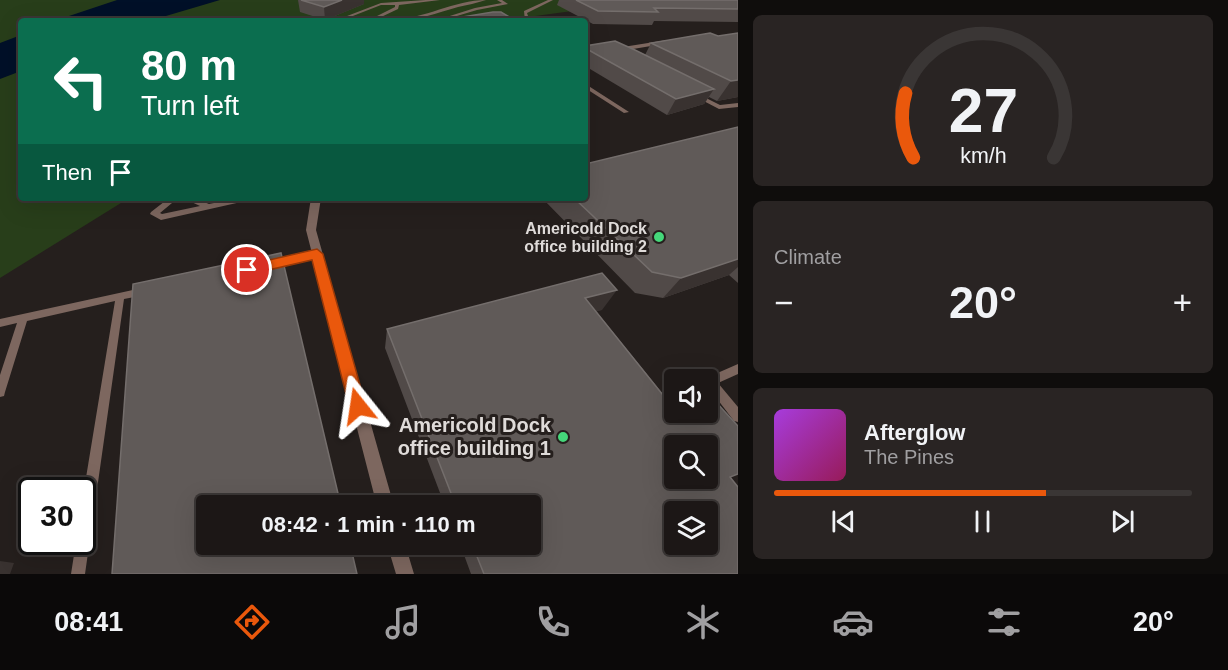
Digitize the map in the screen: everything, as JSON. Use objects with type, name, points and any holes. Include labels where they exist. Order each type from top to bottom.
[{"type":"street","points":[[588,55],[675,41]]},
{"type":"street","points":[[316,201],[311,230],[383,495]]},
{"type":"street","points":[[399,555],[405,574]]},
{"type":"lane","points":[[349,18],[381,4],[438,0]]},
{"type":"lane","points":[[406,18],[484,0]]},
{"type":"lane","points":[[446,18],[476,9],[506,4],[499,0]]},
{"type":"lane","points":[[526,18],[525,12],[551,0]]},
{"type":"lane","points":[[375,18],[397,8],[397,3]]},
{"type":"lane","points":[[612,51],[621,56]]},
{"type":"lane","points":[[588,88],[626,112]]},
{"type":"lane","points":[[694,94],[719,107],[738,105]]},
{"type":"lane","points":[[170,201],[154,214],[161,217],[236,201]]},
{"type":"lane","points":[[194,201],[209,207]]},
{"type":"lane","points":[[258,268],[317,254]]},
{"type":"lane","points":[[0,323],[150,290]]},
{"type":"lane","points":[[78,574],[120,296]]},
{"type":"lane","points":[[0,392],[23,318]]},
{"type":"lane","points":[[738,369],[710,381],[738,417]]},
{"type":"green space","points":[[0,0],[653,0],[520,18],[18,18],[18,201],[124,201],[0,278]]},
{"type":"water","points":[[117,0],[220,0],[159,18],[63,18]]},
{"type":"water","points":[[18,36],[18,72],[0,79],[0,43]]},
{"type":"building","points":[[301,0],[342,0],[324,7]]},
{"type":"building","points":[[576,0],[738,0],[738,9],[654,8],[658,12],[598,11]]},
{"type":"building","points":[[501,12],[511,18],[456,18]]},
{"type":"building","points":[[710,33],[718,36],[738,33],[738,80],[731,81],[651,43]]},
{"type":"building","points":[[615,41],[714,89],[676,99],[588,50],[588,46]]},
{"type":"building","name":"Americold Dock office building 2","points":[[738,127],[738,259],[681,278],[652,272],[577,201],[588,201],[588,163]]},
{"type":"building","points":[[281,253],[338,495],[196,495],[196,555],[353,555],[357,574],[112,574],[133,284]]},
{"type":"building","name":"Americold Dock office building 1","points":[[602,273],[617,290],[585,298],[664,396],[664,423],[718,423],[718,404],[738,426],[738,474],[730,477],[738,487],[738,574],[484,574],[476,555],[541,555],[541,495],[452,495],[387,329]]},
{"type":"place","name":"Americold Dock office building 2","points":[[659,237]]},
{"type":"place","name":"Americold Dock office building 1","points":[[563,437]]},
{"type":"route","points":[[247,270],[317,254],[358,406]]}]
